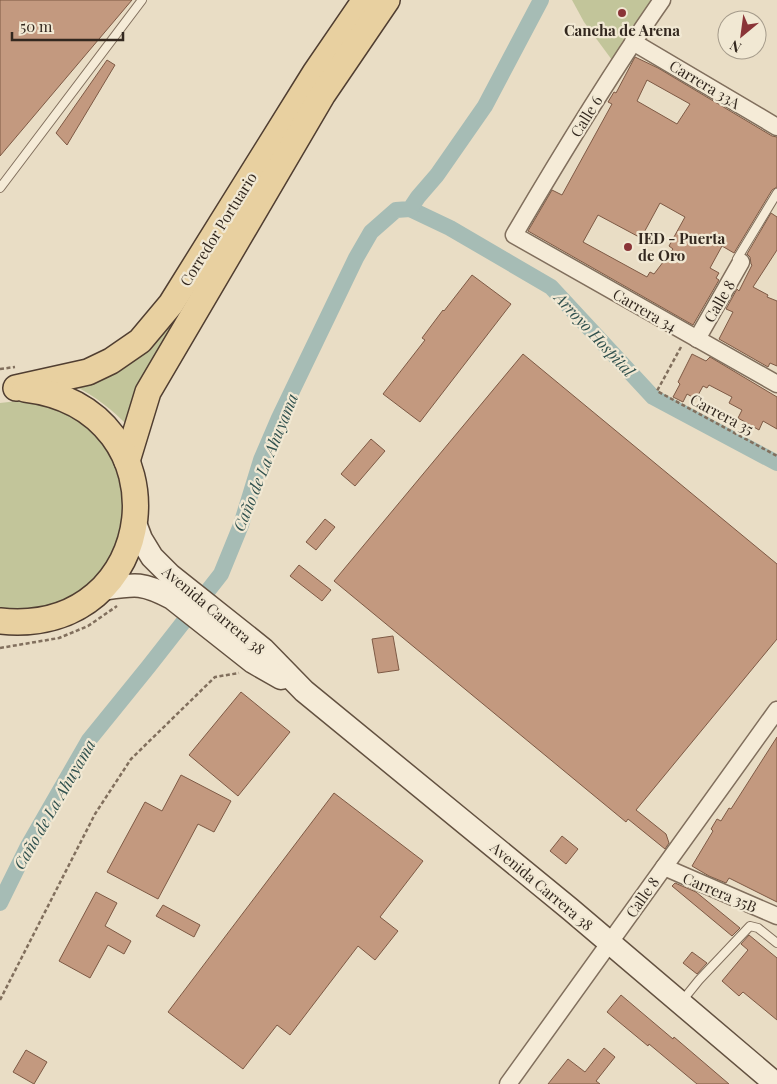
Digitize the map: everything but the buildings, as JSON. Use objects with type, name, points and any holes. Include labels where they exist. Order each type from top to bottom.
[{"type":"main road","name":"Corredor Portuario","points":[[8,389],[88,372],[111,361],[140,341],[171,304],[315,73],[365,0]]},
{"type":"main road","name":"Corredor Portuario","points":[[127,461],[148,392],[323,94],[387,0]]},
{"type":"main road","points":[[7,624],[50,619],[78,607],[102,589],[118,569],[129,547],[135,523],[136,502],[134,481],[127,461],[114,437],[94,416],[71,401],[45,391],[8,389]]},
{"type":"street","name":"Calle 6","points":[[514,235],[561,156],[633,42],[662,0]]},
{"type":"street","name":"Carrera 33A","points":[[633,42],[777,126]]},
{"type":"street","name":"Carrera 34","points":[[514,235],[777,384]]},
{"type":"street","name":"Calle 8","points":[[692,337],[739,261]]},
{"type":"street","name":"Avenida Carrera 38","points":[[135,523],[141,540],[176,591],[240,641],[253,662],[304,691],[610,943],[776,1084]]},
{"type":"street","name":"Avenida Carrera 38","points":[[102,589],[144,586],[176,591]]},
{"type":"street","name":"Calle 8","points":[[508,1084],[777,710]]},
{"type":"street","name":"Carrera 35B","points":[[664,867],[777,916]]},
{"type":"lane","points":[[0,188],[142,0]]},
{"type":"lane","name":"Calle 8","points":[[739,261],[777,193]]},
{"type":"lane","points":[[681,1003],[699,980],[750,926],[758,928],[777,943]]},
{"type":"path","name":"Calle 8","points":[[657,391],[692,337]]},
{"type":"path","name":"Carrera 35","points":[[657,391],[777,456]]},
{"type":"path","points":[[0,1000],[94,814],[131,759],[216,677]]},
{"type":"green space","points":[[572,0],[651,0],[612,60],[584,22]]},
{"type":"green space","points":[[169,320],[176,323],[130,428],[103,404],[73,385]]},
{"type":"green space","points":[[18,401],[38,404],[57,410],[89,430],[101,443],[111,459],[118,477],[122,498],[122,519],[115,546],[110,555],[99,572],[83,588],[50,606],[0,609],[0,403]]},
{"type":"waterway","name":"Caño de La Ahuyama","points":[[0,903],[28,846],[89,740],[221,574],[241,525],[261,460],[279,418],[356,258],[371,232],[396,210],[410,209],[437,175],[485,106],[541,0]]},
{"type":"waterway","name":"Arroyo Hospital","points":[[410,209],[450,228],[551,287],[653,397],[777,463]]},
{"type":"place","name":"Cancha de Arena","points":[[622,13]]},
{"type":"place","name":"IED - Puerta de Oro","points":[[628,247]]}]
